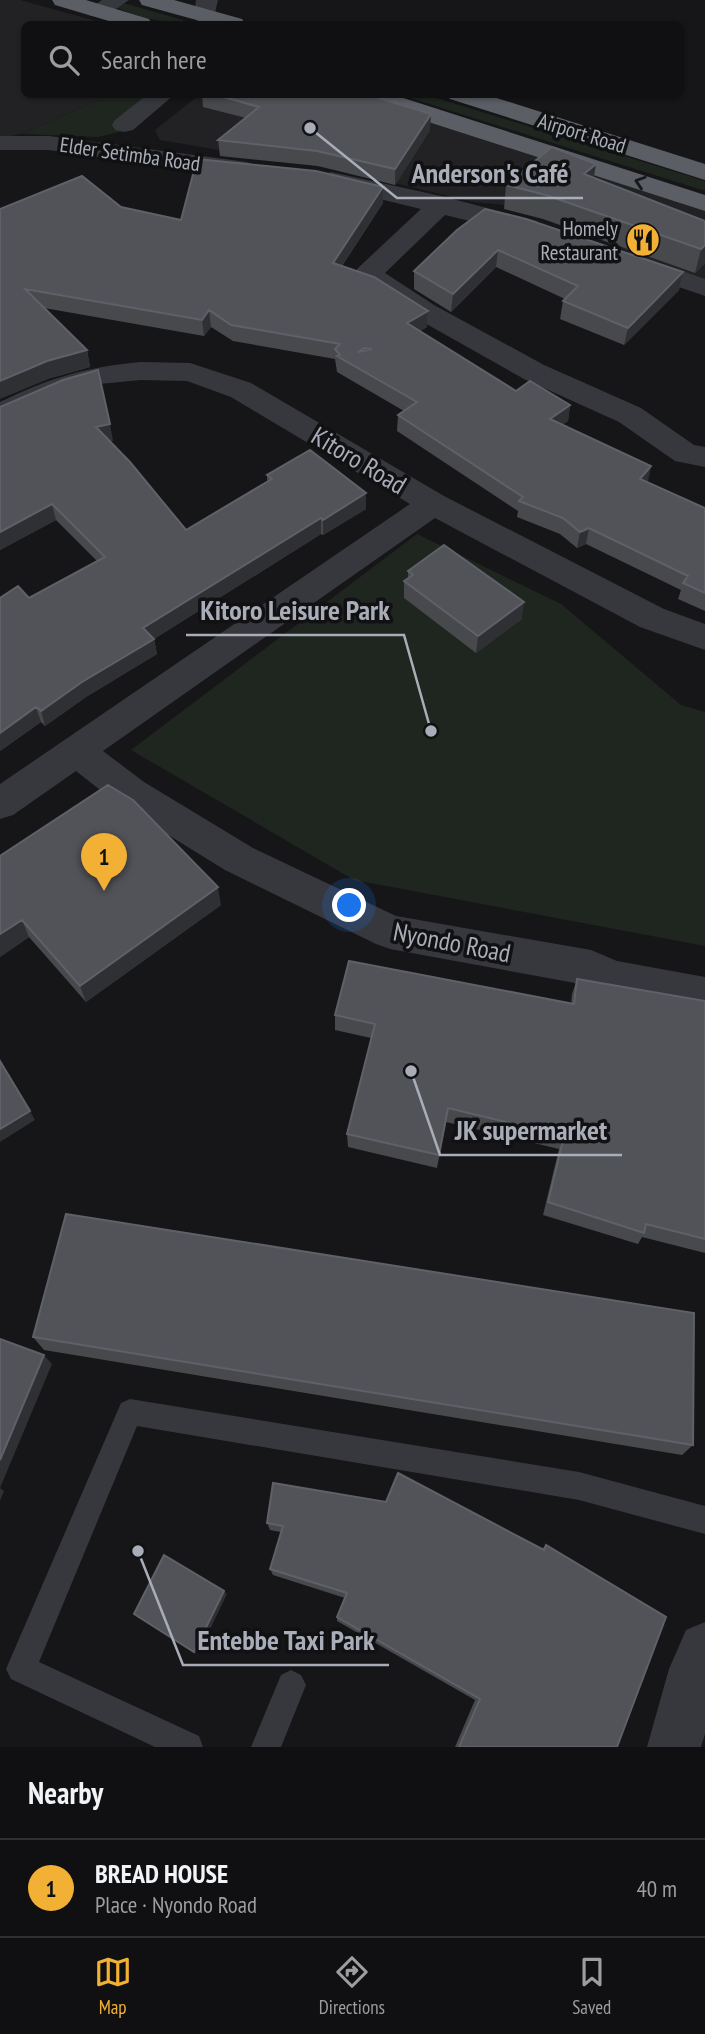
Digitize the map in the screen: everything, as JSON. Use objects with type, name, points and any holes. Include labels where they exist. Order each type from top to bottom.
[{"type":"highway","points":[[63,0],[108,6],[136,21]]},
{"type":"highway","points":[[150,0],[206,8],[229,21]]},
{"type":"highway","name":"Airport Road","points":[[377,98],[705,203]]},
{"type":"highway","name":"Airport Road","points":[[471,98],[705,172]]},
{"type":"street","points":[[124,125],[158,98]]},
{"type":"street","name":"Elder Setimba Road","points":[[0,143],[49,142],[276,173]]},
{"type":"street","points":[[303,176],[441,204],[557,236]]},
{"type":"street","points":[[441,204],[368,274],[425,311],[534,372],[630,415],[686,454],[705,457]]},
{"type":"street","points":[[606,253],[705,288]]},
{"type":"street","name":"Kitoro Road","points":[[0,414],[56,387],[98,375],[190,372],[241,390],[433,504],[652,618],[705,637]]},
{"type":"street","points":[[0,804],[433,504]]},
{"type":"street","name":"Nyondo Road","points":[[75,750],[131,793],[239,859],[390,932],[591,968],[613,978],[705,995]]},
{"type":"street","points":[[674,1747],[702,1665]]},
{"type":"lane","points":[[188,1747],[21,1669],[130,1412],[579,1486],[705,1520]]},
{"type":"lane","points":[[266,1747],[291,1685]]},
{"type":"shaded area","points":[[0,0],[20,0],[96,21],[21,21],[21,98],[100,98],[21,134],[0,138]]},
{"type":"shaded area","points":[[117,3],[127,4],[186,21],[160,21],[115,7]]},
{"type":"shaded area","points":[[100,98],[161,98],[127,130],[98,137],[21,134]]},
{"type":"shaded area","points":[[195,98],[353,98],[705,203],[705,285],[524,207],[474,202],[344,171],[160,140],[155,130]]},
{"type":"shaded area","points":[[410,98],[437,98],[705,181],[705,191]]},
{"type":"shaded area","points":[[417,534],[561,604],[681,705],[705,712],[705,946],[354,880],[131,750]]},
{"type":"building","points":[[227,98],[379,98],[431,114],[395,169],[317,151],[218,140],[259,107]]},
{"type":"building","points":[[552,147],[596,164],[584,174],[705,221],[705,245],[701,249],[546,195],[506,185]]},
{"type":"building","points":[[197,159],[316,171],[383,187],[333,263],[374,277],[428,311],[407,323],[516,391],[530,381],[570,405],[550,419],[651,466],[640,479],[705,508],[705,593],[683,583],[688,576],[589,528],[580,532],[563,518],[519,501],[523,497],[398,415],[417,402],[337,356],[340,355],[335,349],[340,344],[231,325],[209,310],[202,320],[25,289],[87,350],[47,361],[0,381],[0,209],[82,176],[121,207],[181,220]]},
{"type":"building","points":[[485,209],[526,219],[683,272],[628,328],[563,301],[578,286],[498,250],[453,294],[414,271],[457,230]]},
{"type":"building","points":[[98,370],[110,424],[96,427],[130,462],[186,530],[272,479],[267,475],[310,450],[366,493],[143,628],[154,639],[82,682],[41,711],[36,707],[0,733],[0,598],[18,586],[29,598],[105,557],[52,504],[0,532],[0,407],[63,380]]},
{"type":"building","points":[[444,545],[524,602],[478,636],[404,581],[413,575],[408,571]]},
{"type":"building","points":[[108,785],[133,800],[218,887],[80,986],[22,920],[0,934],[0,856]]},
{"type":"building","points":[[349,961],[574,1004],[577,979],[705,1001],[705,1239],[646,1224],[644,1233],[548,1202],[564,1136],[448,1108],[439,1155],[347,1134],[375,1024],[335,1015]]},
{"type":"building","points":[[0,1061],[30,1111],[0,1129]]},
{"type":"building","points":[[66,1214],[694,1313],[693,1445],[33,1337]]},
{"type":"building","points":[[0,1339],[44,1355],[0,1460]]},
{"type":"building","points":[[398,1473],[544,1550],[546,1545],[666,1617],[617,1747],[459,1747],[480,1699],[337,1617],[347,1593],[270,1569],[283,1526],[267,1523],[273,1483],[386,1502]]},
{"type":"building","points":[[164,1555],[224,1591],[194,1652],[134,1614]]},
{"type":"place","name":"Anderson's Café","points":[[310,128]]},
{"type":"place","name":"Homely Restaurant","points":[[643,240]]},
{"type":"place","name":"Kitoro Leisure Park","points":[[431,731]]},
{"type":"place","name":"BREAD HOUSE","points":[[104,891]]},
{"type":"place","name":"JK supermarket","points":[[411,1071]]},
{"type":"place","name":"Entebbe Taxi Park","points":[[138,1551]]}]
